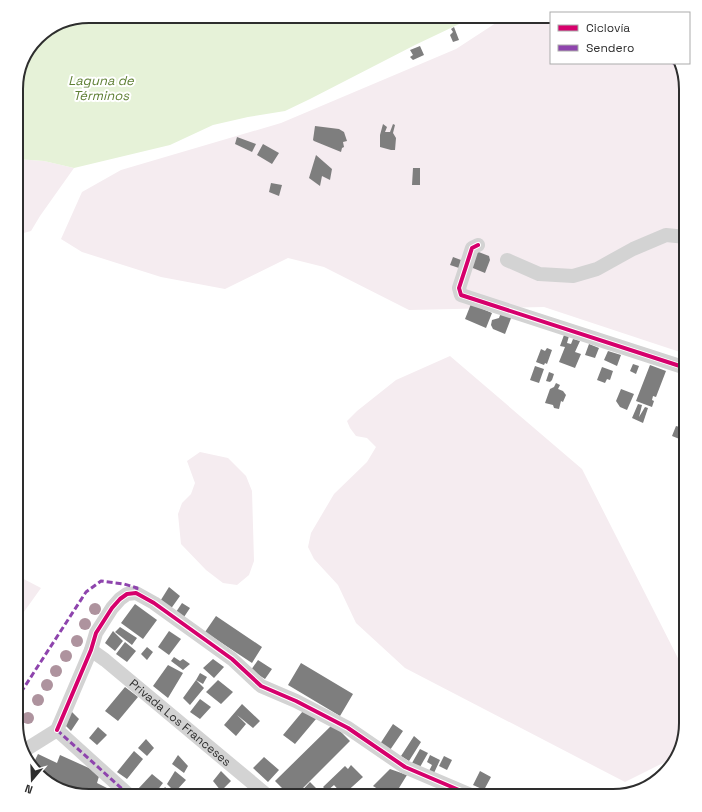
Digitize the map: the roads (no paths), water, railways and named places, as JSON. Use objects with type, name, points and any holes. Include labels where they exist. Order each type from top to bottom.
[{"type":"street","points":[[507,260],[539,274],[573,276],[597,269],[634,248],[666,235],[679,236]]},
{"type":"street","points":[[478,245],[472,248],[459,288],[461,295],[679,366]]},
{"type":"street","points":[[28,748],[57,730],[91,650],[96,633],[112,608],[120,599],[127,594],[136,593],[160,607],[232,659],[261,686],[296,701],[348,728],[405,767],[457,789]]},
{"type":"street","name":"Privada Los Franceses","points":[[91,650],[260,789]]},
{"type":"street","points":[[57,730],[122,789]]},
{"type":"water","name":"Laguna de Términos","points":[[89,23],[461,23],[285,111],[213,125],[170,145],[74,168],[44,161],[23,160],[23,84],[25,72],[30,60],[45,39],[68,26]]}]
